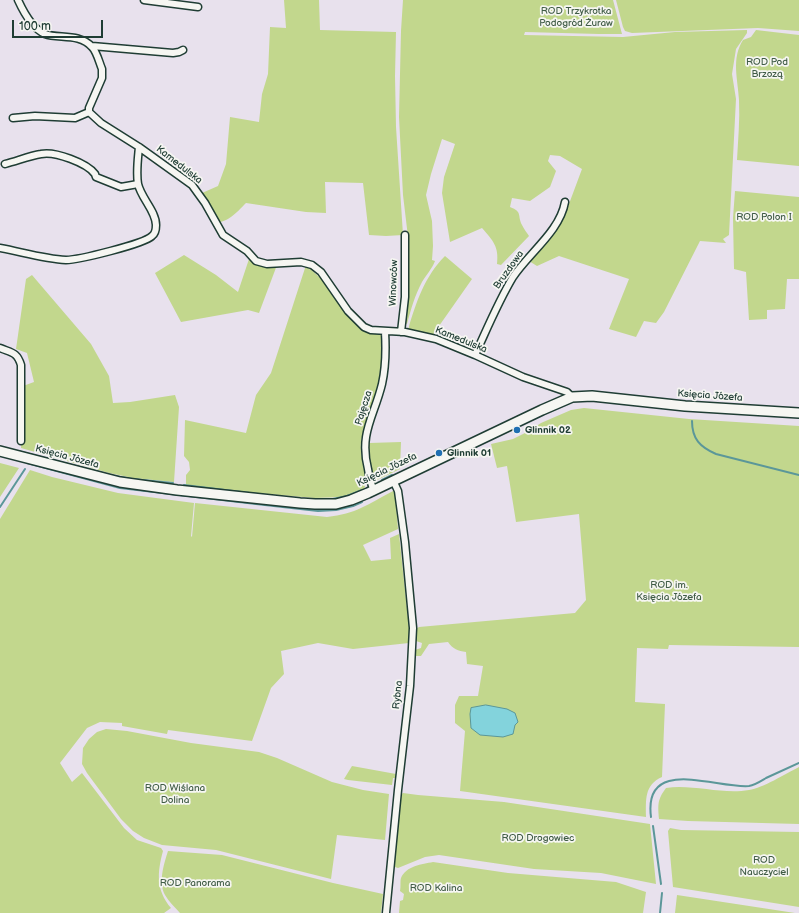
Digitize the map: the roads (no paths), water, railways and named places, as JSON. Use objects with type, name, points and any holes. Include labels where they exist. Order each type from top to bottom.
[{"type":"main road","name":"Księcia Józefa","points":[[0,451],[120,482],[300,503],[336,504],[351,500],[374,490],[572,397],[592,396],[685,406],[799,413]]},
{"type":"street","points":[[18,0],[22,10],[30,21],[44,34],[75,38],[92,46],[173,53],[183,50]]},
{"type":"street","points":[[144,0],[198,7]]},
{"type":"street","points":[[89,112],[89,108],[103,73],[92,46]]},
{"type":"street","points":[[14,118],[35,116],[75,118],[89,112]]},
{"type":"street","points":[[89,112],[101,123],[139,147]]},
{"type":"street","name":"Kamedulska","points":[[0,248],[58,259],[77,259],[148,239],[154,233],[156,228],[156,220],[138,184],[139,147]]},
{"type":"street","name":"Kamedulska","points":[[139,147],[192,185],[205,203],[223,235],[247,251],[256,261],[267,264],[301,262],[312,265],[324,276],[348,311],[364,327],[371,330],[401,332],[436,339],[523,377],[567,392],[572,397]]},
{"type":"street","points":[[5,164],[49,153],[88,167],[96,177],[121,187],[138,184]]},
{"type":"street","name":"Bruzdowa","points":[[475,355],[508,286],[514,276],[556,225],[565,202]]},
{"type":"street","name":"Winowców","points":[[401,332],[405,297],[405,234]]},
{"type":"street","name":"Pajęcza","points":[[374,490],[365,456],[365,442],[367,429],[382,383],[385,366],[385,332]]},
{"type":"street","points":[[0,348],[15,354],[21,365],[21,441]]},
{"type":"street","name":"Rybna","points":[[386,913],[410,686],[413,628],[398,491],[393,480]]},
{"type":"water","points":[[486,705],[507,709],[515,713],[518,722],[515,725],[513,734],[503,737],[480,735],[471,728],[471,708]]},
{"type":"waterway","points":[[692,421],[695,438],[701,445],[710,451],[716,454],[799,475]]},
{"type":"waterway","points":[[18,451],[103,473]]},
{"type":"waterway","points":[[27,463],[120,488],[256,504],[318,511],[336,510],[362,502]]},
{"type":"waterway","points":[[0,507],[25,469]]},
{"type":"waterway","points":[[109,475],[173,483]]},
{"type":"waterway","points":[[382,480],[392,475]]},
{"type":"waterway","points":[[184,485],[266,495]]},
{"type":"waterway","points":[[328,500],[347,496],[362,490]]},
{"type":"waterway","points":[[651,817],[652,798],[658,786],[670,781],[685,779],[735,786],[749,786],[799,763]]},
{"type":"waterway","points":[[653,826],[661,884]]},
{"type":"waterway","points":[[660,913],[662,893]]},
{"type":"place","name":"Glinnik 02","points":[[517,430]]},
{"type":"place","name":"Glinnik 01","points":[[439,453]]},
{"type":"park label","name":"ROD Trzykrotka Podogród Żuraw","points":[[576,16]]},
{"type":"park label","name":"ROD Pod Brzozą","points":[[767,68]]},
{"type":"park label","name":"ROD Polon I","points":[[764,217]]},
{"type":"park label","name":"ROD im. Księcia Józefa","points":[[669,590]]},
{"type":"park label","name":"ROD Wiślana Dolina","points":[[175,794]]},
{"type":"park label","name":"ROD Drogowiec","points":[[538,838]]},
{"type":"park label","name":"ROD Nauczyciel","points":[[764,866]]},
{"type":"park label","name":"ROD Panorama","points":[[195,883]]},
{"type":"park label","name":"ROD Kalina","points":[[436,888]]}]
